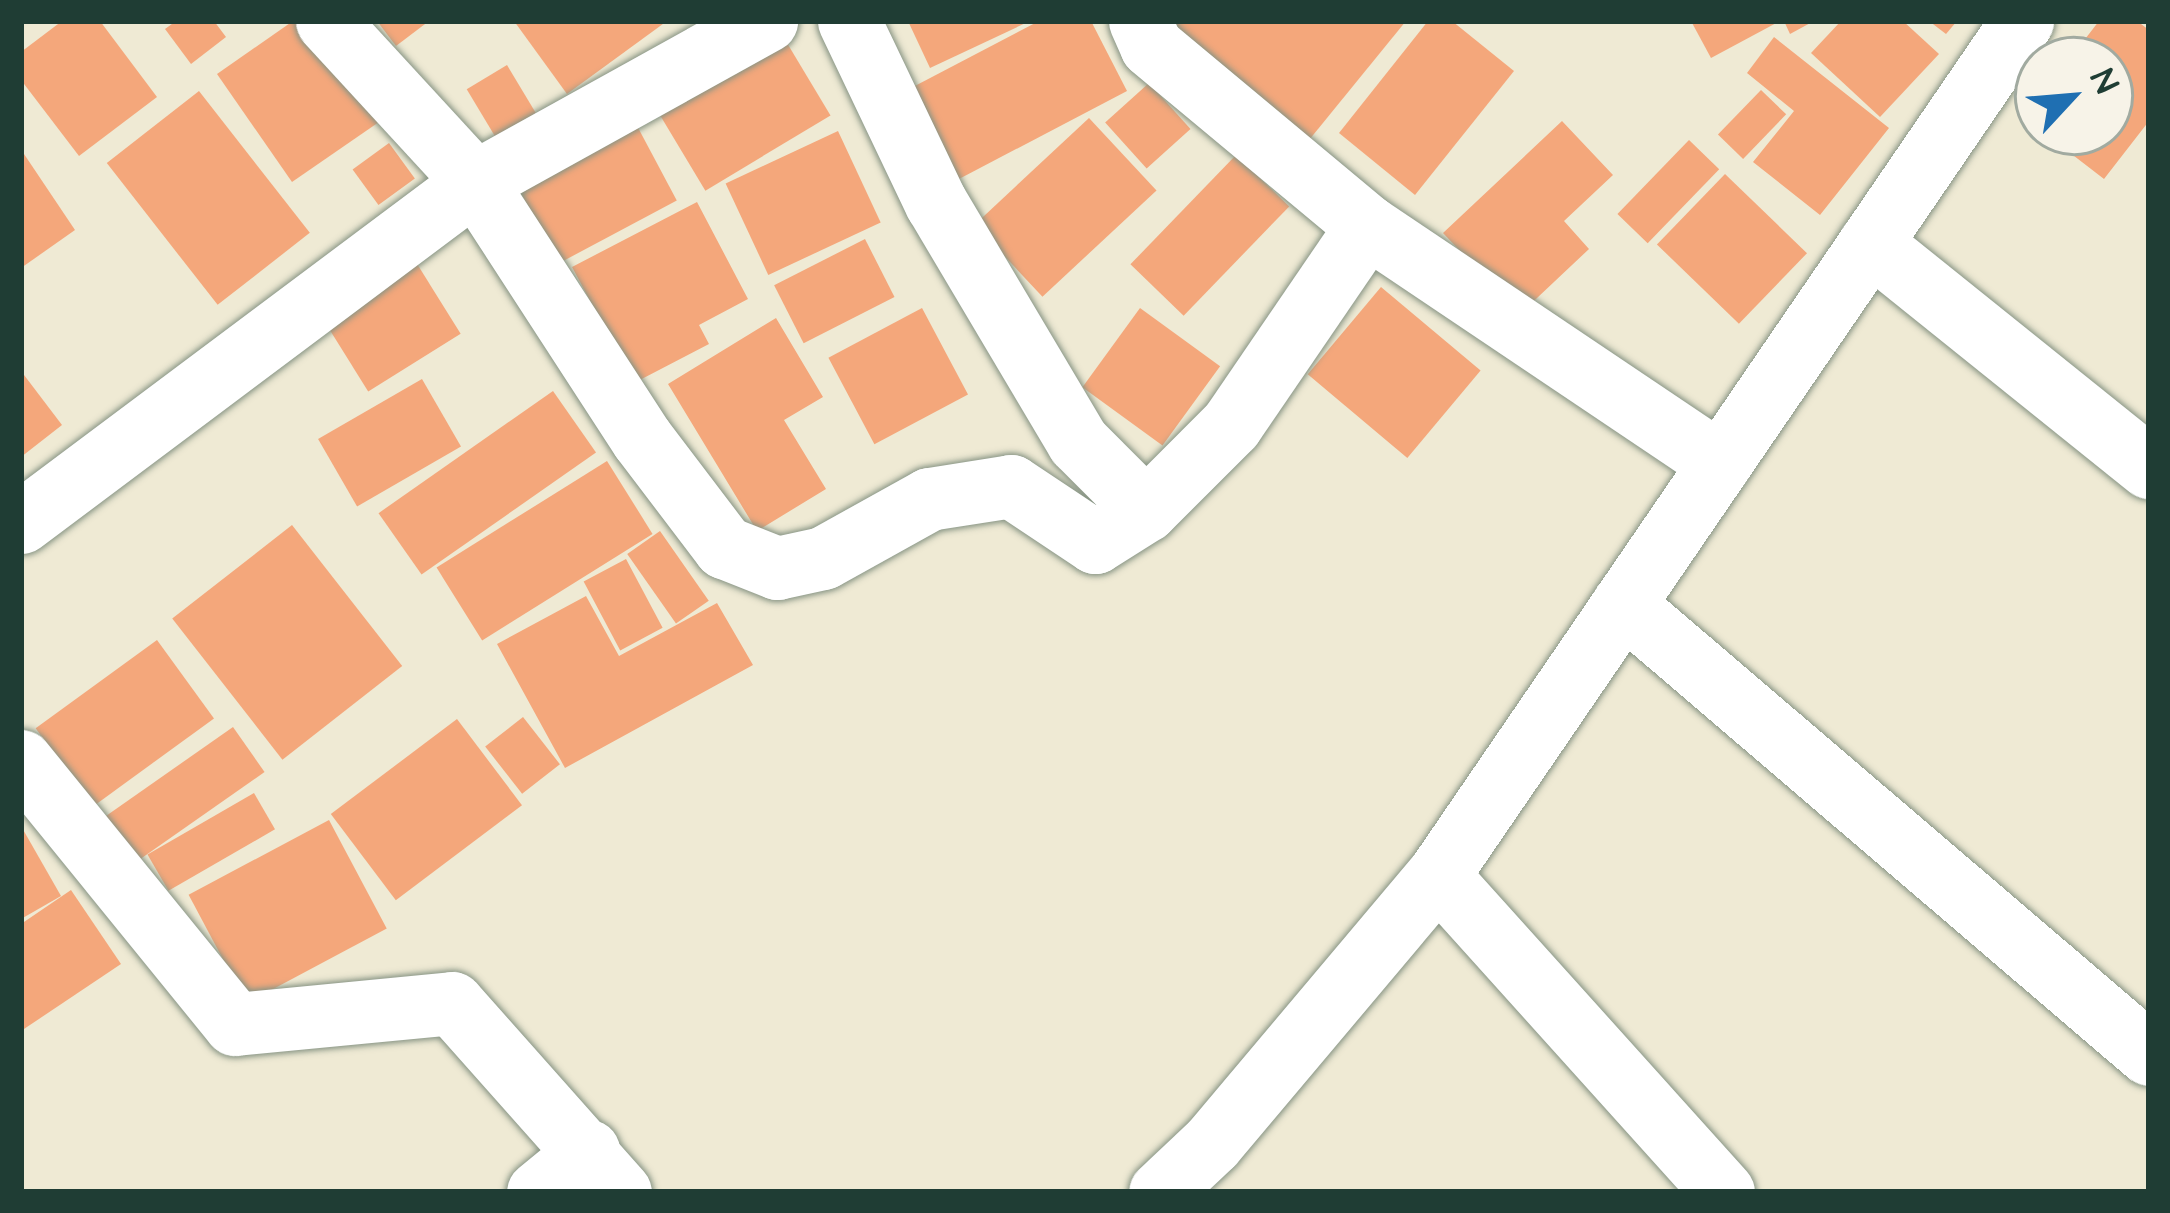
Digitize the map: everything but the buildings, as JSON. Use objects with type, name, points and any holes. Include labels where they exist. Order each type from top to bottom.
[{"type":"street","points":[[327,21],[475,182],[642,439],[724,547],[777,568],[823,558],[929,499],[1011,486],[1095,542],[1145,510],[1231,425],[1367,226]]},
{"type":"street","points":[[21,522],[475,182],[766,21]]},
{"type":"street","points":[[849,21],[936,203],[1078,442],[1145,510]]},
{"type":"street","points":[[1140,21],[1151,46],[1367,226],[1720,464]]},
{"type":"street","points":[[1160,1192],[1212,1143],[1438,875],[2022,21]]},
{"type":"street","points":[[1870,243],[2149,467]]},
{"type":"street","points":[[1623,604],[2149,1054]]},
{"type":"street","points":[[21,761],[235,1024],[452,1003],[604,1172],[538,1192]]},
{"type":"street","points":[[1438,875],[1723,1192]]}]
